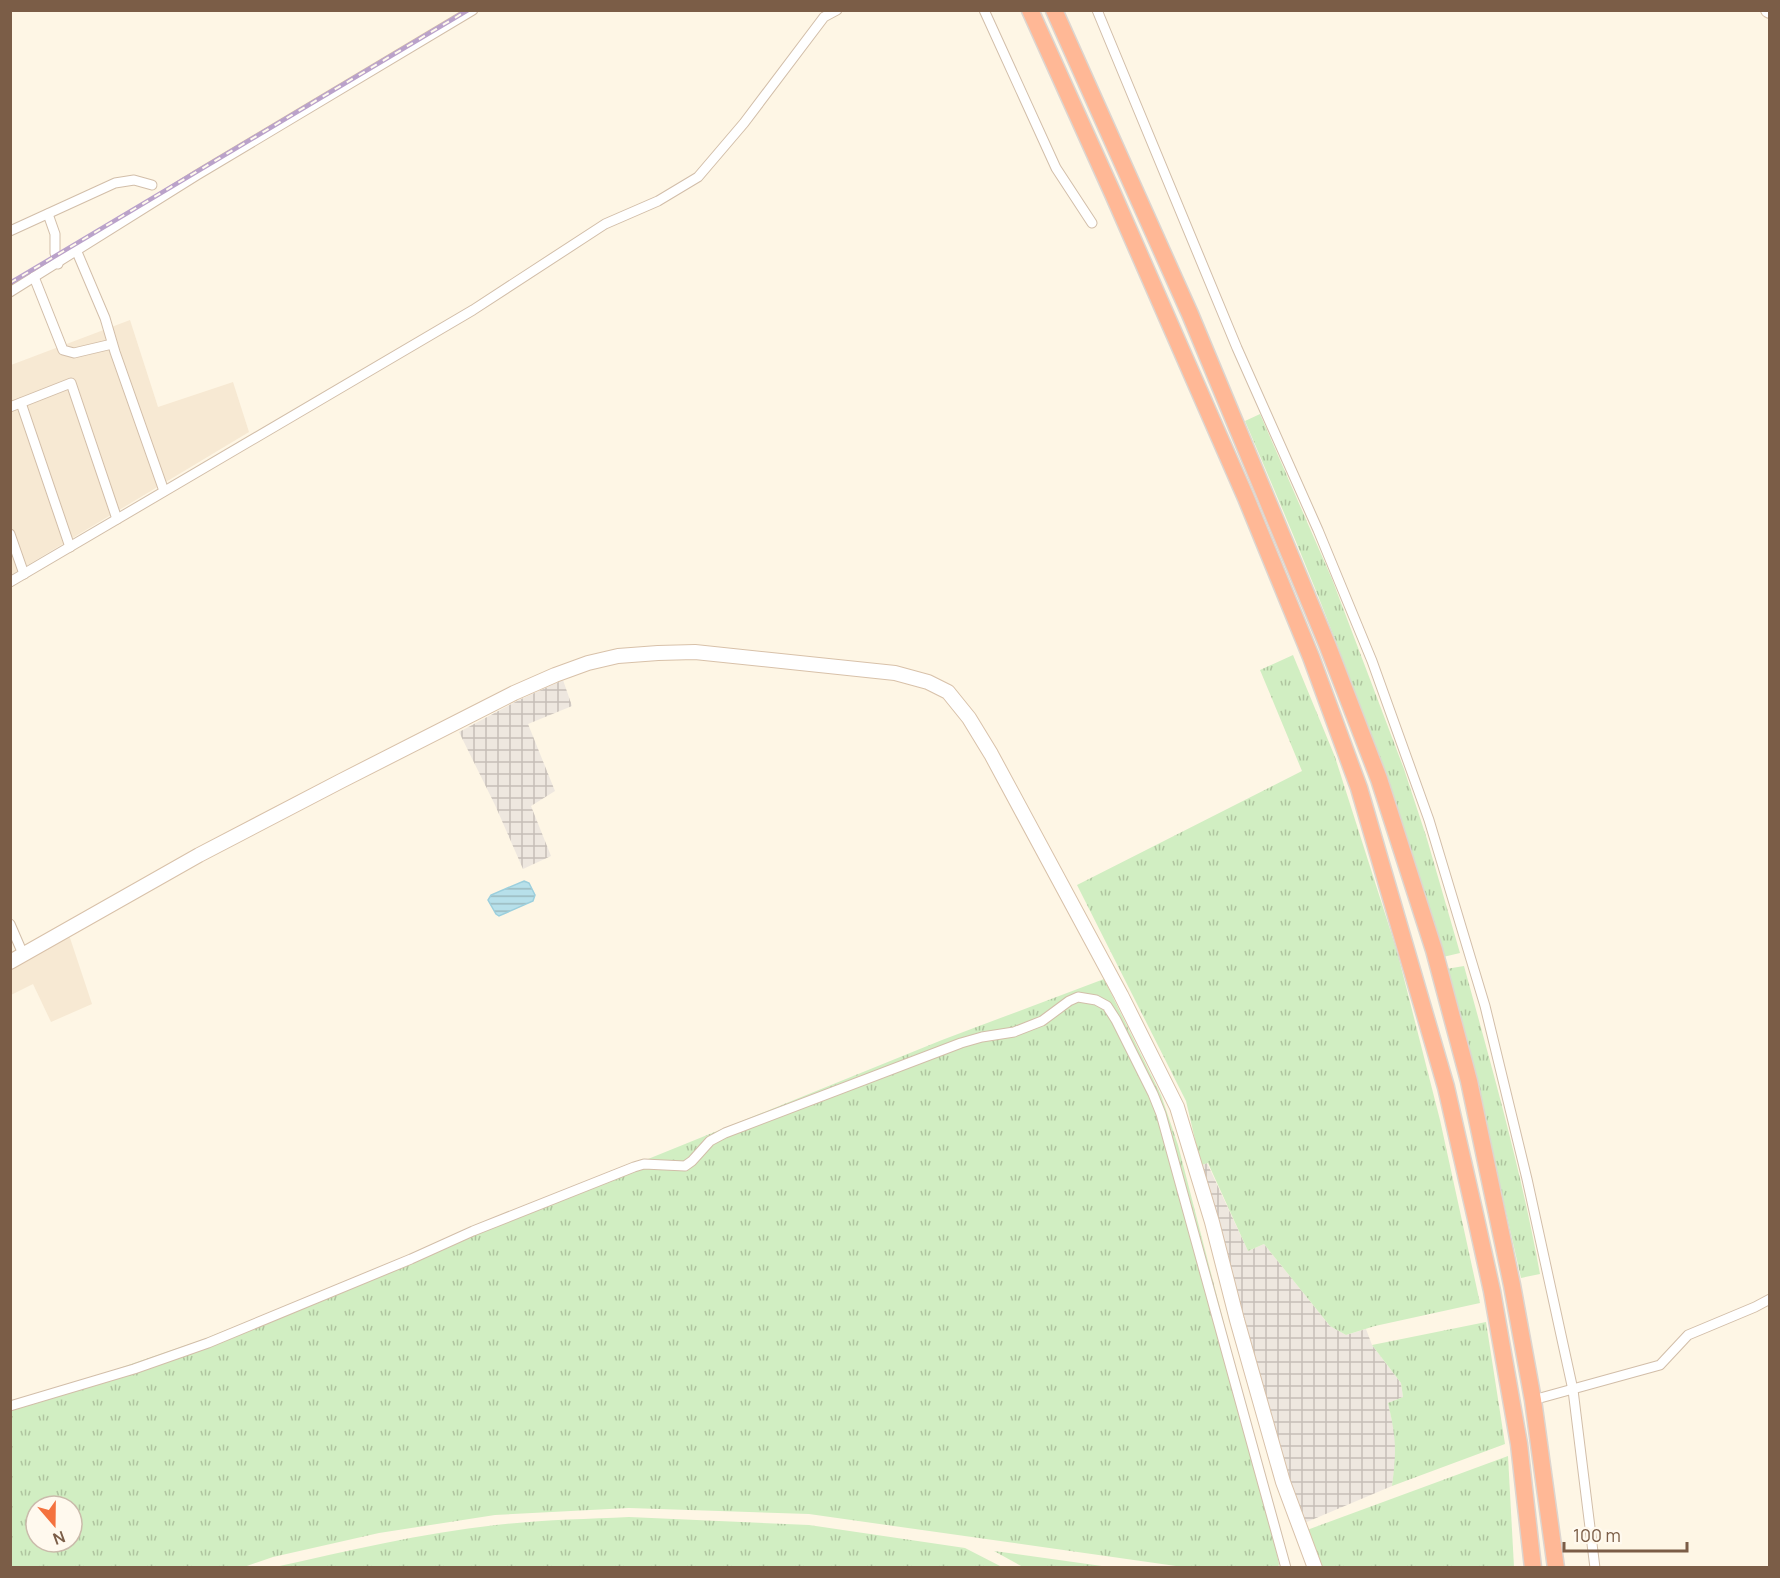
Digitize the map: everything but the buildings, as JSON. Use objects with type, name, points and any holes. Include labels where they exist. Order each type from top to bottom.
[{"type":"highway","points":[[1030,10],[1246,498],[1311,657],[1359,788],[1446,1087],[1474,1210],[1492,1291],[1519,1444],[1533,1568]]},
{"type":"highway","points":[[1054,10],[1195,325],[1327,644],[1379,779],[1434,950],[1469,1081],[1512,1285],[1533,1400],[1556,1568]]},
{"type":"street","points":[[10,292],[196,176],[473,10]]},
{"type":"street","points":[[10,582],[473,310],[605,224],[658,201],[698,177],[744,123],[824,17],[837,10]]},
{"type":"street","points":[[984,10],[1056,168],[1092,223]]},
{"type":"street","points":[[1097,10],[1237,348],[1314,520],[1372,660],[1429,820],[1485,1006],[1527,1179],[1573,1390],[1595,1568]]},
{"type":"street","points":[[10,231],[116,183],[134,180],[152,185]]},
{"type":"street","points":[[48,214],[55,234],[55,253],[58,264]]},
{"type":"street","points":[[77,252],[101,307],[164,491]]},
{"type":"street","points":[[34,278],[63,350],[70,354],[112,344]]},
{"type":"street","points":[[10,407],[71,383],[117,519]]},
{"type":"street","points":[[21,403],[70,547]]},
{"type":"street","points":[[10,534],[24,574]]},
{"type":"street","points":[[10,962],[199,855],[341,781],[514,693],[588,663],[618,656],[658,652],[695,652],[895,673],[928,682],[948,692],[969,718],[992,754],[1121,995],[1173,1099],[1212,1222],[1283,1482],[1315,1568]]},
{"type":"street","points":[[10,924],[23,954]]},
{"type":"street","points":[[10,1406],[134,1369],[208,1343],[473,1231],[634,1167],[644,1164],[685,1166],[710,1141],[725,1132],[961,1043],[1014,1032],[1042,1021],[1078,997],[1087,998],[1101,1002],[1112,1013],[1161,1114],[1286,1568]]},
{"type":"street","points":[[1533,1400],[1660,1365],[1688,1335],[1770,1299]]},
{"type":"shaded area","points":[[130,320],[158,407],[233,382],[249,432],[11,575],[11,365]]},
{"type":"shaded area","points":[[563,680],[572,706],[528,724],[555,791],[531,806],[551,856],[523,869],[459,732]]},
{"type":"shaded area","points":[[69,935],[92,1004],[51,1022],[33,984],[11,995],[11,966]]},
{"type":"shaded area","points":[[1207,1163],[1248,1251],[1264,1244],[1330,1326],[1346,1335],[1366,1329],[1372,1345],[1401,1383],[1403,1397],[1388,1403],[1396,1438],[1392,1486],[1302,1524],[1291,1497],[1201,1165]]},
{"type":"green space","points":[[1260,414],[1332,579],[1404,769],[1460,953],[1443,957],[1354,690],[1315,588],[1245,421]]},
{"type":"green space","points":[[1293,655],[1335,757],[1397,951],[1440,1120],[1480,1303],[1375,1326],[1346,1335],[1330,1326],[1264,1244],[1248,1251],[1208,1163],[1201,1165],[1186,1101],[1077,885],[1302,771],[1260,670]]},
{"type":"green space","points":[[1464,966],[1515,1157],[1540,1274],[1521,1278],[1483,1111],[1446,969]]},
{"type":"green space","points":[[1104,979],[1161,1095],[1178,1145],[1247,1413],[1279,1564],[1278,1568],[1183,1567],[809,1514],[629,1508],[495,1515],[379,1533],[273,1557],[244,1567],[11,1568],[11,1401],[105,1373],[204,1339],[942,1040]]},
{"type":"green space","points":[[1486,1322],[1505,1444],[1392,1486],[1395,1444],[1388,1403],[1403,1397],[1401,1383],[1372,1345]]},
{"type":"green space","points":[[1508,1456],[1514,1567],[1320,1567],[1307,1530]]},
{"type":"green space","points":[[629,1517],[809,1525],[965,1548],[1002,1567],[275,1567],[468,1528],[529,1522]]},
{"type":"green space","points":[[994,1551],[1109,1567],[1023,1567]]},
{"type":"water","points":[[524,881],[529,883],[535,895],[533,901],[499,916],[496,914],[488,900],[491,895]]},
{"type":"railway","points":[[10,283],[468,10]]}]
